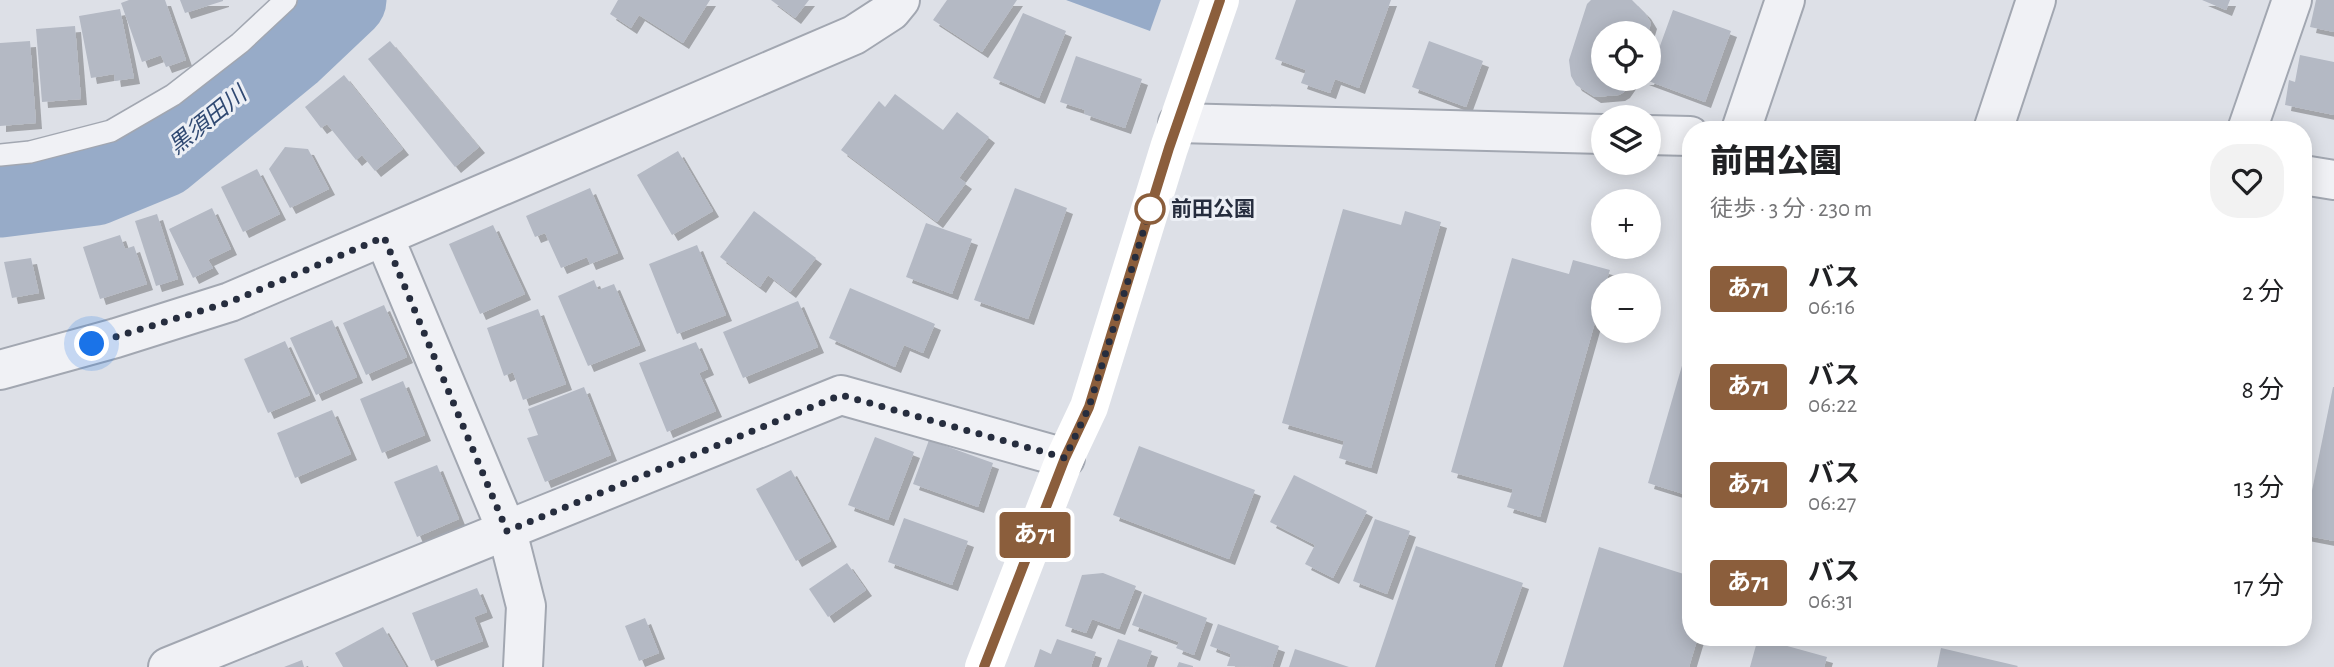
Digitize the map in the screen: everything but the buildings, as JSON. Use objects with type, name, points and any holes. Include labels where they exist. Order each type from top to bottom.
[{"type":"street","points":[[0,370],[116,338],[230,302],[854,36],[891,11],[900,0]]},
{"type":"street","points":[[984,667],[1065,458],[1089,407],[1178,123],[1220,0]]},
{"type":"street","points":[[1744,121],[1785,0]]},
{"type":"street","points":[[1996,121],[2036,0]]},
{"type":"street","points":[[2250,121],[2292,0]]},
{"type":"street","points":[[1178,123],[1591,134]]},
{"type":"street","points":[[1661,135],[1682,136]]},
{"type":"street","points":[[2312,176],[2334,180]]},
{"type":"street","points":[[384,237],[507,531],[526,606],[523,667]]},
{"type":"street","points":[[168,667],[841,395],[1065,458]]},
{"type":"lane","points":[[0,155],[30,152],[111,131],[173,95],[240,43],[286,0]]},
{"type":"water","points":[[1066,0],[1161,0],[1150,31]]},
{"type":"waterway","name":"黒須田川","points":[[0,198],[95,186],[163,158],[291,53],[347,0]]},
{"type":"bus line","name":"あ71","points":[[984,667],[1065,458],[1089,407],[1169,148],[1220,0]]},
{"type":"place","name":"前田公園","points":[[1150,209]]},
{"type":"route","points":[[92,344],[230,302],[384,237],[507,531],[841,395],[1065,458],[1089,407],[1153,200],[1150,209]]}]
